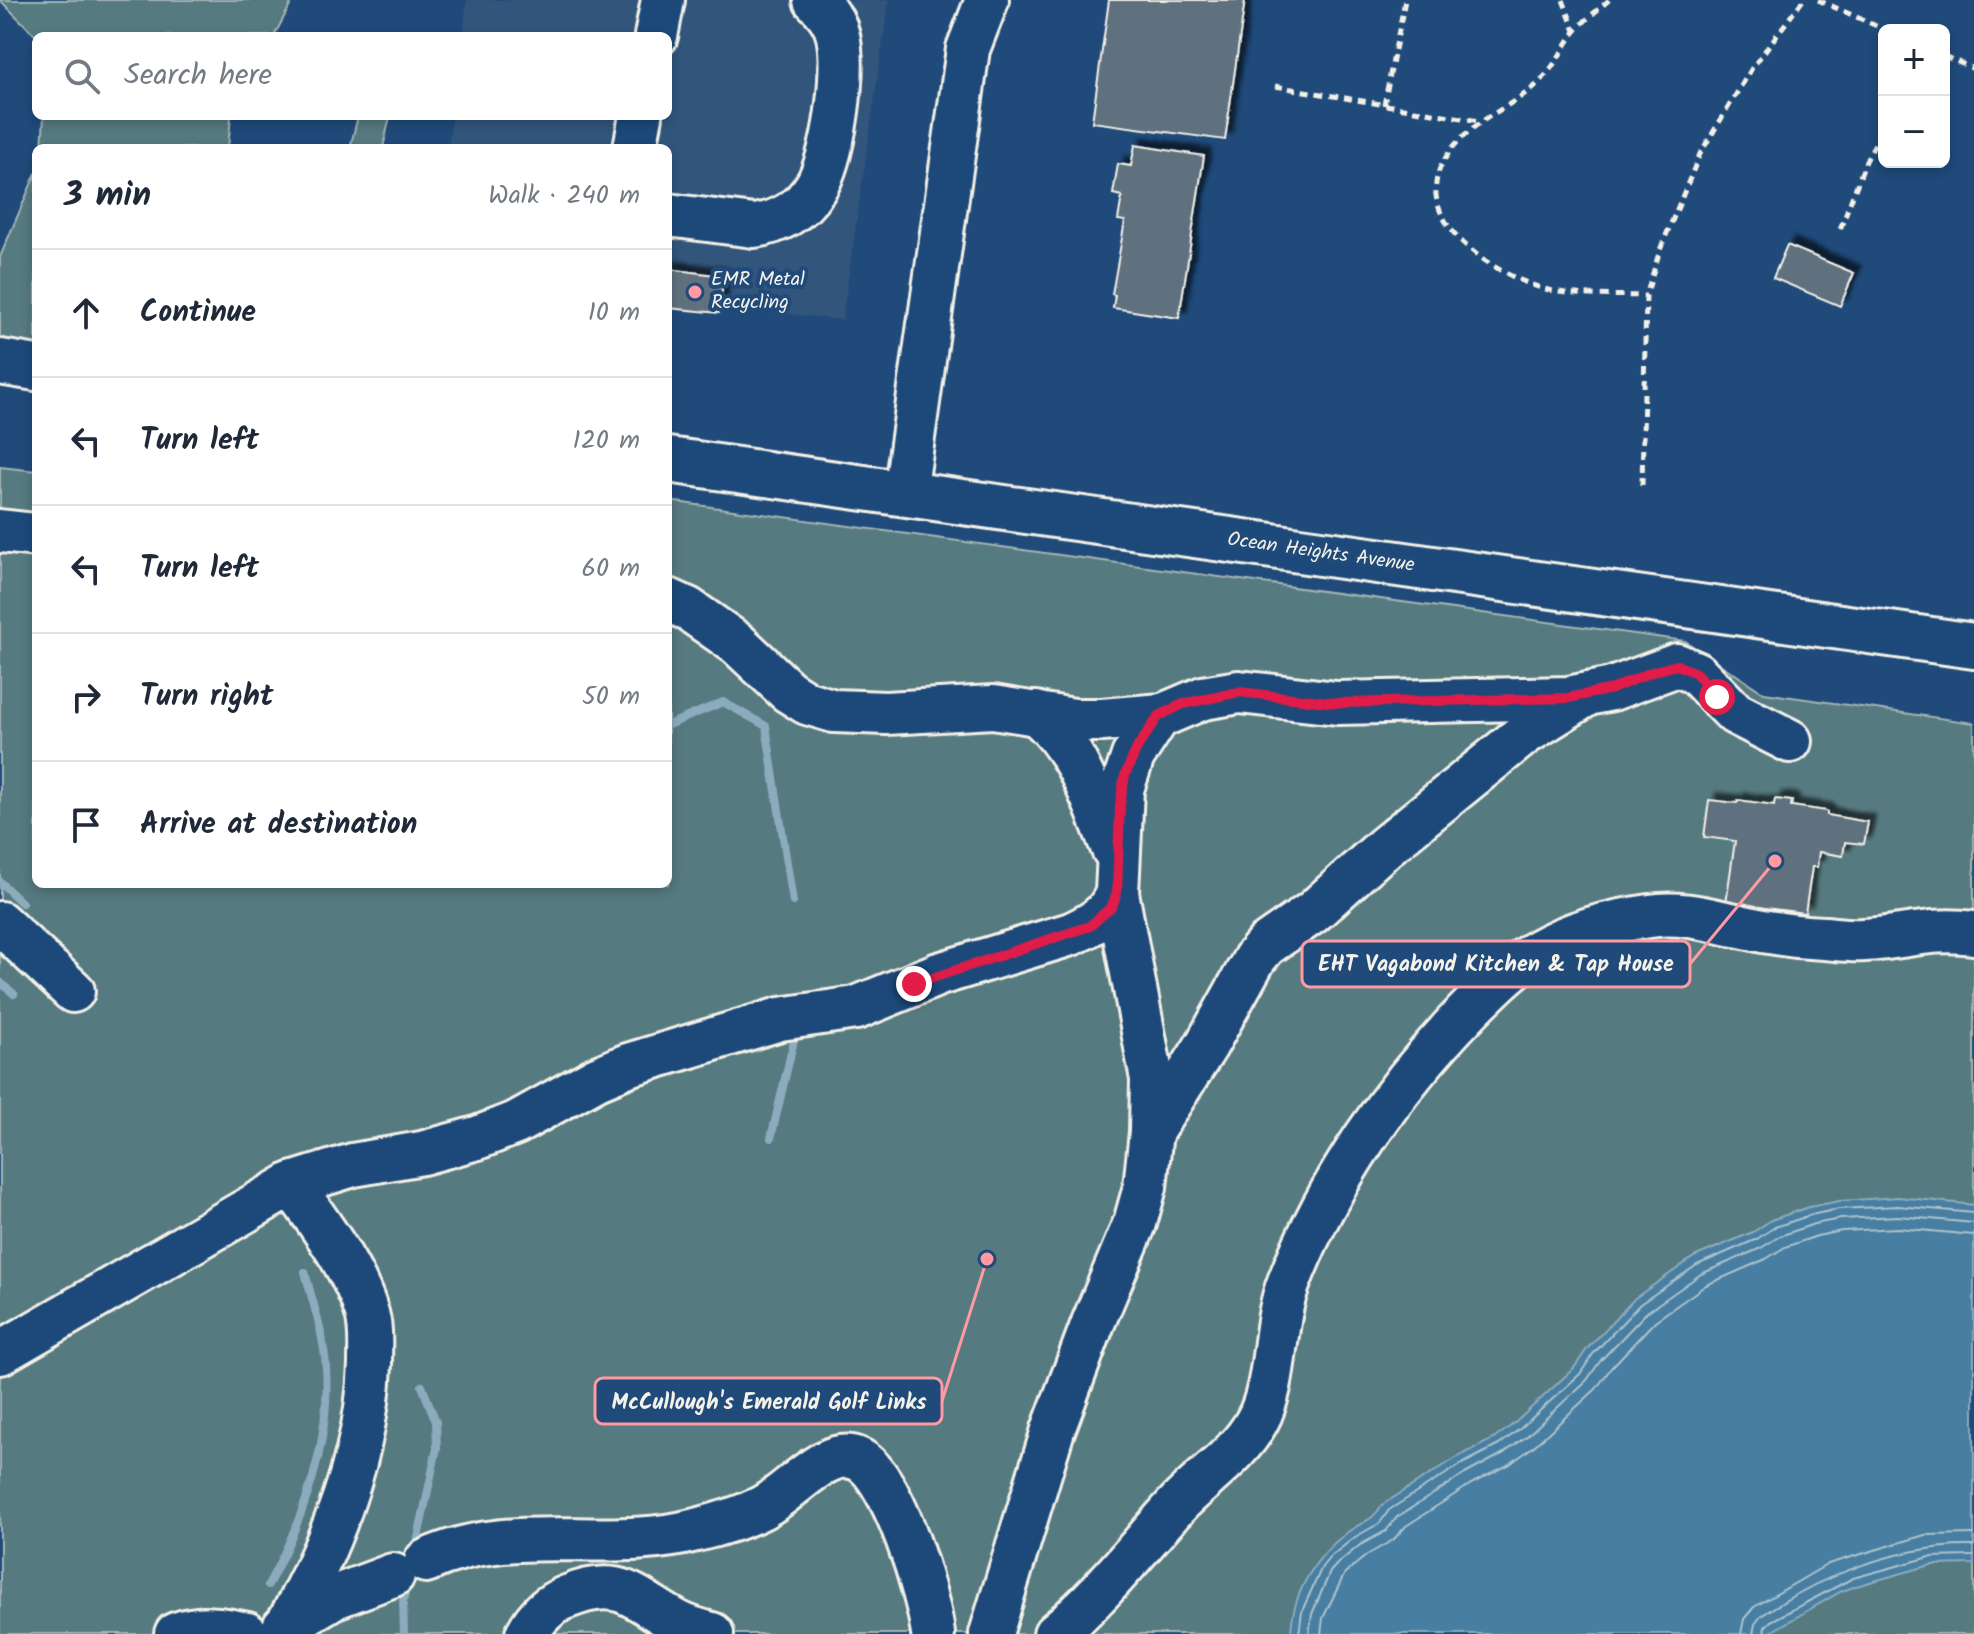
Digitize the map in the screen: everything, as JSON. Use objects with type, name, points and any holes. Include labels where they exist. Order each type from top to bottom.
[{"type":"main road","points":[[0,362],[32,367]]},
{"type":"main road","name":"Ocean Heights Avenue","points":[[672,461],[1974,646]]},
{"type":"lane","points":[[657,32],[663,0]]},
{"type":"lane","points":[[672,216],[754,226],[768,224],[790,214],[816,187],[828,158],[837,107],[840,49],[831,18],[815,0]]},
{"type":"lane","points":[[905,494],[968,49],[987,0]]},
{"type":"lane","points":[[636,144],[640,120]]},
{"type":"lane","points":[[0,531],[32,535]]},
{"type":"lane","points":[[672,602],[711,624],[738,644],[788,691],[818,707],[834,711],[886,713],[993,707],[1074,720],[1159,716],[1203,698],[1239,692],[1337,703],[1568,698],[1612,689],[1677,665],[1696,673],[1735,713],[1790,741]]},
{"type":"lane","points":[[1151,1132],[1206,1046],[1255,958],[1266,945],[1313,912],[1385,847],[1524,734],[1588,695]]},
{"type":"lane","points":[[991,1634],[1053,1430],[1141,1206],[1151,1132],[1152,1079],[1118,878],[1074,758],[1055,729],[1036,713]]},
{"type":"lane","points":[[0,1353],[292,1184],[353,1165],[422,1153],[477,1138],[516,1123],[597,1078],[628,1065],[780,1019],[856,1008],[939,974],[1071,934],[1102,918],[1112,906],[1118,878],[1120,804],[1125,775],[1138,746],[1159,716]]},
{"type":"lane","points":[[1055,1634],[1094,1600],[1177,1505],[1246,1439],[1266,1400],[1277,1323],[1288,1284],[1336,1186],[1378,1120],[1432,1050],[1513,969],[1537,952],[1564,939],[1624,920],[1653,915],[1702,917],[1741,927],[1817,938],[1863,940],[1934,930],[1974,933]]},
{"type":"lane","points":[[0,923],[73,991]]},
{"type":"lane","points":[[281,1631],[334,1525],[351,1474],[366,1409],[371,1339],[366,1308],[354,1281],[292,1184]]},
{"type":"lane","points":[[281,1631],[332,1598],[446,1552],[525,1539],[635,1540],[695,1530],[766,1505],[827,1460],[843,1456],[854,1457],[870,1467],[889,1496],[917,1567],[933,1634]]},
{"type":"lane","points":[[527,1634],[537,1617],[562,1599],[602,1587],[633,1594],[678,1622],[712,1634]]},
{"type":"lane","points":[[176,1634],[201,1627],[220,1627],[247,1634]]},
{"type":"path","points":[[1384,105],[1405,0]]},
{"type":"path","points":[[1563,0],[1575,31]]},
{"type":"path","points":[[1609,0],[1575,31],[1552,68],[1535,86],[1480,122],[1448,154],[1437,178],[1436,197],[1440,213],[1448,226],[1488,263],[1506,275],[1551,291],[1646,296]]},
{"type":"path","points":[[1642,485],[1646,296],[1660,250],[1700,154],[1752,68],[1803,0]]},
{"type":"path","points":[[1818,0],[1878,26]]},
{"type":"path","points":[[1950,59],[1974,69]]},
{"type":"path","points":[[1275,86],[1480,122]]},
{"type":"path","points":[[1840,229],[1878,138]]},
{"type":"shaded area","points":[[467,0],[889,0],[842,320],[672,301],[672,144],[448,144],[452,120],[672,120],[672,32],[463,32]]},
{"type":"green space","points":[[0,0],[293,0],[276,32],[32,32]]},
{"type":"green space","points":[[44,120],[231,120],[228,144],[42,144]]},
{"type":"green space","points":[[357,120],[389,120],[384,144],[351,144]]},
{"type":"green space","points":[[32,182],[32,347],[0,343],[0,257]]},
{"type":"green space","points":[[0,467],[32,471],[32,888],[672,888],[672,502],[1685,641],[1764,693],[1974,723],[1974,1634],[0,1634]]},
{"type":"water","points":[[1898,1197],[1974,1205],[1974,1564],[1931,1565],[1856,1586],[1767,1634],[1291,1634],[1301,1590],[1316,1564],[1336,1541],[1371,1518],[1382,1505],[1456,1458],[1495,1438],[1516,1422],[1574,1368],[1587,1349],[1635,1298],[1694,1257],[1753,1232],[1771,1220],[1839,1201]]},
{"type":"building","points":[[1109,0],[1245,0],[1225,140],[1092,122]]},
{"type":"building","points":[[1135,145],[1204,156],[1179,318],[1113,308],[1115,295],[1112,294],[1125,221],[1118,220],[1122,196],[1113,194],[1118,164],[1131,166]]},
{"type":"building","points":[[1787,245],[1854,273],[1840,306],[1773,278]]},
{"type":"building","name":"EMR Metal Recycling","points":[[672,270],[724,276],[719,313],[672,308]]},
{"type":"building","points":[[1775,799],[1792,801],[1791,806],[1827,811],[1827,815],[1868,822],[1864,844],[1845,842],[1843,856],[1819,852],[1817,867],[1812,867],[1805,913],[1726,903],[1735,841],[1704,837],[1709,800],[1774,805]]},
{"type":"waterway","points":[[672,723],[723,702],[766,726],[793,902]]},
{"type":"waterway","points":[[0,882],[22,903]]},
{"type":"waterway","points":[[0,982],[14,994]]},
{"type":"waterway","points":[[771,1138],[794,1040]]},
{"type":"waterway","points":[[268,1585],[303,1508],[324,1425],[325,1356],[305,1272]]},
{"type":"waterway","points":[[415,1552],[437,1448],[436,1422],[422,1386]]},
{"type":"waterway","points":[[404,1634],[403,1601],[408,1581]]},
{"type":"place","name":"EMR Metal Recycling","points":[[695,292]]},
{"type":"place","name":"EHT Vagabond Kitchen & Tap House","points":[[1775,861]]},
{"type":"place","name":"McCullough's Emerald Golf Links","points":[[987,1259]]},
{"type":"route","points":[[914,984],[1071,934],[1102,918],[1112,906],[1117,893],[1120,804],[1125,775],[1138,746],[1159,716],[1183,704],[1239,692],[1337,703],[1568,698],[1612,689],[1672,665],[1696,673],[1717,697]]}]
